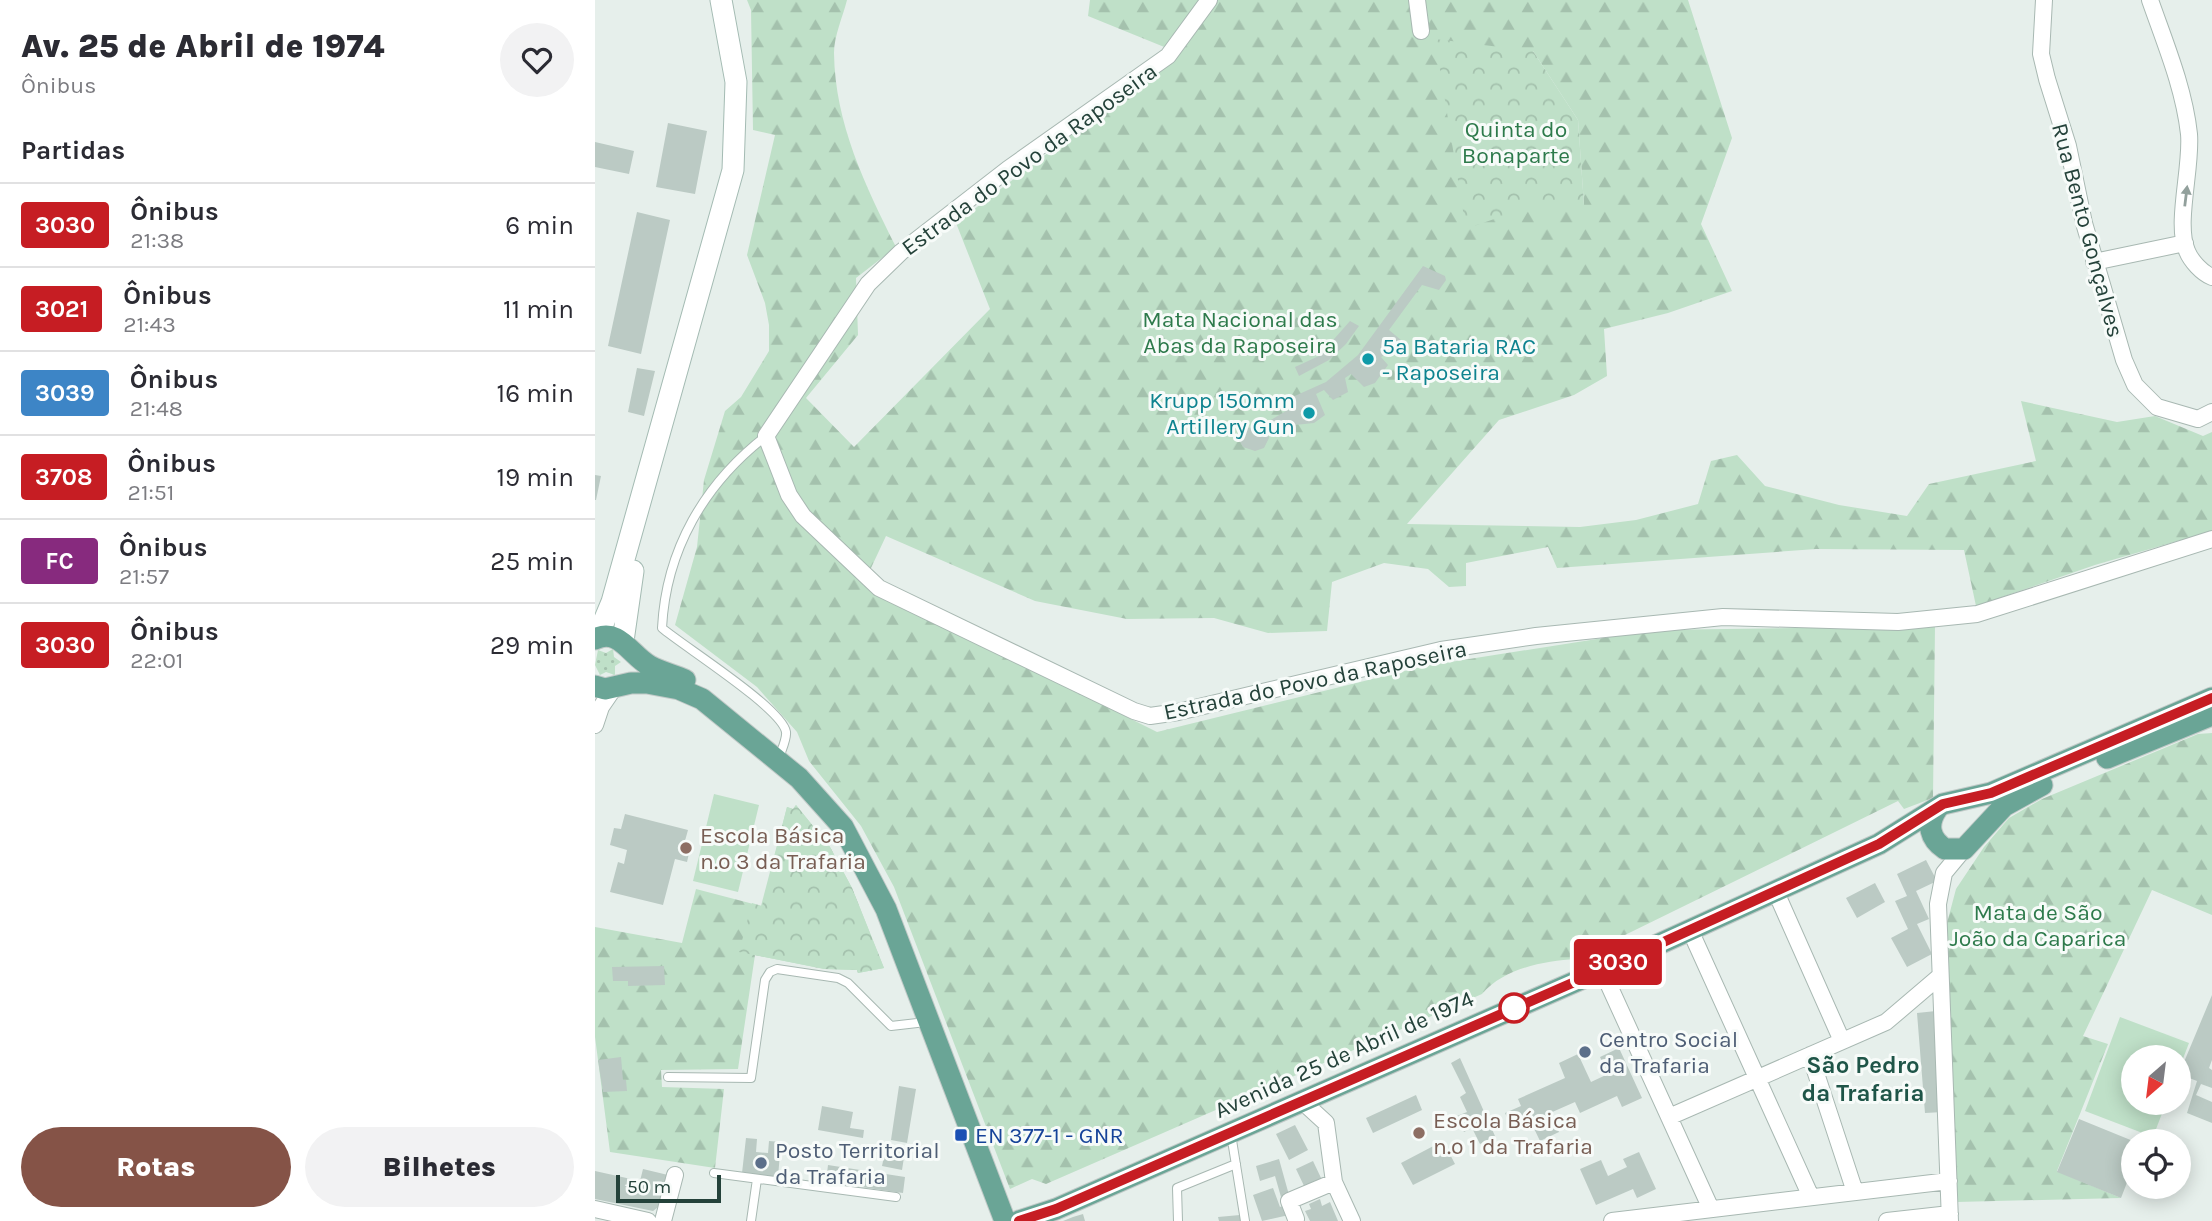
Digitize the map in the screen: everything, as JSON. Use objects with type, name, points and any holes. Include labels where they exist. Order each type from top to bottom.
[{"type":"main road","points":[[596,639],[613,602],[733,170],[737,109],[730,39],[719,0]]},
{"type":"main road","points":[[610,686],[631,674],[627,647],[646,488]]},
{"type":"main road","points":[[596,639],[613,636],[650,666],[702,690],[740,727]]},
{"type":"main road","points":[[610,686],[647,683],[679,689],[714,706],[810,788],[843,827],[867,868],[1005,1221]]},
{"type":"main road","name":"Avenida 25 de Abril de 1974","points":[[1019,1221],[1056,1209],[1602,970],[1879,844],[1952,802],[1991,793],[2212,698]]},
{"type":"main road","points":[[1971,843],[2004,806],[2034,788],[2209,717]]},
{"type":"main road","points":[[1960,802],[1974,811],[1979,827],[1971,843]]},
{"type":"main road","points":[[1935,842],[1930,824],[1937,809]]},
{"type":"main road","name":"Avenida 25 de Abril de 1974","points":[[1879,844],[1915,836],[1935,842],[1945,849],[1971,843]]},
{"type":"street","name":"Estrada do Povo da Raposeira","points":[[1209,0],[1168,56],[1008,169],[901,252],[867,284],[766,436],[789,495],[803,516],[879,588],[1134,711],[1150,716],[1178,712],[1441,650],[1536,636],[1723,617],[1898,622],[1977,614],[2212,539]]},
{"type":"street","points":[[1417,0],[1421,31]]},
{"type":"street","name":"Rua Bento Gonçalves","points":[[2044,0],[2041,54],[2068,146],[2094,262],[2120,349],[2135,384],[2157,407],[2205,416]]},
{"type":"street","points":[[2150,0],[2174,71],[2189,134],[2188,187],[2182,230],[2187,252],[2205,274],[2212,277]]},
{"type":"street","points":[[2094,262],[2185,243]]},
{"type":"street","points":[[595,725],[610,686]]},
{"type":"street","points":[[1887,1221],[1950,1218],[1938,904],[1944,873],[1935,842]]},
{"type":"street","points":[[1944,873],[1971,843]]},
{"type":"street","points":[[1775,890],[1842,1041]]},
{"type":"street","points":[[1690,930],[1811,1197]]},
{"type":"street","points":[[1602,970],[1711,1209]]},
{"type":"street","points":[[1669,1117],[1887,1022],[1940,976]]},
{"type":"street","points":[[1810,1055],[1855,1192]]},
{"type":"street","points":[[1302,1101],[1326,1123],[1334,1182],[1352,1221]]},
{"type":"street","points":[[663,1221],[675,1175]]},
{"type":"street","points":[[1615,1221],[1711,1209],[1739,1214],[1811,1197],[1949,1181]]},
{"type":"street","points":[[1296,1219],[1289,1201],[1334,1182]]},
{"type":"street","points":[[595,1209],[648,1221]]},
{"type":"lane","points":[[766,436],[737,461],[693,516],[671,567],[663,594],[662,628],[743,688],[783,725],[786,732],[778,760]]},
{"type":"lane","points":[[668,1077],[751,1078],[765,981],[770,972],[777,969],[838,978],[848,983],[891,1026],[929,1021]]},
{"type":"lane","points":[[1231,1132],[1245,1221]]},
{"type":"lane","points":[[1178,1221],[1177,1188],[1236,1164]]},
{"type":"lane","points":[[714,1174],[896,1197]]},
{"type":"lane","points":[[751,1221],[757,1179]]},
{"type":"green space","name":"Mata Nacional das Abas da Raposeira","points":[[747,0],[847,0],[834,46],[840,105],[863,177],[896,247],[856,278],[858,335],[806,398],[854,447],[990,309],[956,223],[1179,53],[1088,16],[1090,0],[1688,0],[1732,138],[1701,224],[1732,291],[1668,313],[1604,329],[1607,376],[1574,395],[1499,420],[1407,524],[1580,527],[1636,520],[1698,504],[1711,461],[1737,455],[1765,486],[1839,505],[1907,516],[1929,484],[2036,461],[2021,401],[2117,422],[2155,416],[2203,436],[2212,432],[2212,531],[2095,565],[1976,606],[1964,550],[1816,549],[1557,568],[1548,547],[1466,563],[1466,586],[1449,587],[1428,569],[1384,563],[1332,582],[1327,631],[1268,633],[1214,618],[1127,619],[1035,601],[886,536],[863,585],[1157,732],[1425,666],[1654,630],[1935,626],[1933,798],[1904,809],[1898,801],[1576,959],[1538,964],[1513,972],[1491,985],[1482,994],[1046,1184],[1032,1179],[1010,1189],[894,887],[861,826],[809,761],[797,732],[757,687],[675,625],[697,547],[704,480],[725,411],[741,397],[769,351],[769,325],[765,303],[747,255],[775,135],[753,130],[751,10]],"holes":[[[1533,51],[1578,120],[1584,205],[1535,205]]]},
{"type":"green space","name":"Quinta do Bonaparte","points":[[1435,39],[1533,51],[1578,120],[1584,205],[1535,205],[1474,226],[1464,217]]},
{"type":"green space","points":[[613,649],[614,657],[621,662],[615,666],[615,675],[606,672],[600,675],[595,665],[598,650],[606,653]]},
{"type":"green space","name":"Mata de São João da Caparica","points":[[2212,733],[2212,915],[2152,890],[2083,1036],[2108,1044],[2057,1171],[2121,1198],[1957,1202],[1947,923],[1956,889],[1984,847],[2009,818],[2042,799],[2198,734]]},
{"type":"green space","points":[[714,794],[759,805],[738,892],[693,881]]},
{"type":"green space","points":[[796,805],[830,847],[852,888],[884,968],[858,973],[857,970],[824,969],[755,955],[738,1069],[661,1070],[662,1087],[724,1089],[715,1168],[610,1152],[595,1037],[595,927],[682,943],[696,889],[761,906],[787,807],[793,809]]},
{"type":"green space","points":[[796,805],[830,847],[852,888],[884,968],[858,973],[857,970],[825,969],[739,952],[752,903],[762,906],[787,807],[793,809]]},
{"type":"green space","points":[[2120,1017],[2189,1043],[2121,1045],[2121,1115],[2161,1115],[2156,1129],[2132,1129],[2085,1111]]},
{"type":"building","points":[[668,123],[707,131],[695,194],[656,187]]},
{"type":"building","points":[[595,142],[634,151],[629,174],[595,167]]},
{"type":"building","points":[[637,212],[670,220],[641,354],[608,346]]},
{"type":"building","name":"5ª Bataria RAC - Raposeira","points":[[1423,266],[1445,276],[1446,280],[1439,290],[1422,285],[1389,330],[1401,340],[1389,353],[1381,357],[1388,365],[1375,383],[1364,387],[1351,374],[1345,378],[1348,392],[1333,400],[1324,390],[1316,394],[1325,415],[1314,423],[1266,428],[1269,438],[1264,448],[1255,451],[1243,447],[1238,438],[1239,429],[1261,426],[1291,408],[1288,399],[1326,382],[1358,355]]},
{"type":"building","points":[[1350,321],[1359,326],[1346,344],[1329,360],[1299,376],[1295,367],[1319,356]]},
{"type":"building","points":[[637,368],[655,371],[644,416],[628,412]]},
{"type":"building","points":[[595,475],[601,476],[596,500],[595,500]]},
{"type":"building","points":[[625,814],[688,830],[683,848],[690,849],[687,862],[675,859],[663,905],[610,892],[618,862],[624,864],[627,850],[610,845],[614,828],[621,829]]},
{"type":"building","points":[[1926,860],[1937,881],[1916,891],[1929,919],[1917,924],[1932,954],[1907,967],[1891,938],[1908,929],[1895,901],[1907,896],[1897,874]]},
{"type":"building","points":[[1875,883],[1885,902],[1857,918],[1846,898]]},
{"type":"building","points":[[664,966],[665,985],[628,986],[628,981],[613,981],[612,967]]},
{"type":"building","points":[[2212,995],[2212,1060],[2209,1068],[2212,1070],[2212,1088],[2201,1084],[2196,1095],[2212,1102],[2212,1123],[2191,1115],[2191,1100],[2197,1081],[2191,1079],[2191,1045]]},
{"type":"building","points":[[1936,1011],[1943,1112],[1925,1113],[1917,1013]]},
{"type":"building","points":[[1619,1048],[1642,1098],[1622,1107],[1617,1096],[1580,1113],[1575,1102],[1550,1113],[1559,1132],[1540,1141],[1529,1118],[1511,1126],[1505,1113],[1521,1106],[1518,1099],[1565,1078],[1559,1063],[1578,1054],[1591,1082],[1608,1074],[1600,1057]]},
{"type":"building","points":[[621,1057],[627,1091],[603,1092],[598,1060]]},
{"type":"building","points":[[1460,1058],[1495,1136],[1480,1144],[1472,1128],[1464,1132],[1457,1116],[1467,1112],[1460,1097],[1466,1093],[1451,1063]]},
{"type":"building","points":[[899,1086],[916,1089],[907,1143],[891,1140]]},
{"type":"building","points":[[1416,1095],[1422,1110],[1373,1133],[1366,1118]]},
{"type":"building","points":[[822,1106],[853,1112],[850,1128],[864,1130],[863,1138],[818,1130]]},
{"type":"building","points":[[2079,1119],[2121,1136],[2121,1198],[2057,1172]]},
{"type":"building","points":[[1295,1125],[1308,1150],[1289,1160],[1276,1134]]},
{"type":"building","name":"Posto Territorial da Trafaria","points":[[746,1138],[757,1139],[756,1152],[768,1153],[769,1141],[781,1142],[778,1177],[742,1173]]},
{"type":"building","points":[[1443,1141],[1455,1164],[1413,1185],[1401,1163]]},
{"type":"building","points":[[886,1147],[905,1151],[902,1170],[882,1166]]},
{"type":"building","points":[[1639,1152],[1656,1189],[1637,1198],[1633,1189],[1596,1205],[1580,1169],[1601,1160],[1608,1176],[1627,1167],[1623,1159]]},
{"type":"building","points":[[1279,1159],[1289,1195],[1281,1197],[1275,1176],[1260,1181],[1256,1166]]},
{"type":"building","points":[[1313,1161],[1322,1180],[1305,1188],[1296,1169]]},
{"type":"building","points":[[828,1165],[905,1177],[903,1193],[826,1182]]},
{"type":"building","points":[[643,1169],[668,1175],[661,1205],[653,1211],[595,1199],[595,1171],[640,1181]]},
{"type":"building","points":[[1273,1188],[1280,1207],[1285,1205],[1289,1215],[1262,1221],[1253,1195]]},
{"type":"building","points":[[1320,1199],[1322,1206],[1330,1202],[1338,1221],[1310,1221],[1305,1211],[1311,1209],[1309,1204]]},
{"type":"building","points":[[1083,1214],[1085,1221],[1063,1221],[1073,1217]]},
{"type":"building","points":[[1240,1215],[1241,1221],[1219,1221],[1218,1217]]},
{"type":"bus line","name":"3030","points":[[1019,1221],[1056,1209],[1602,970],[1879,844],[1943,804],[1991,793],[2212,698]]},
{"type":"place","name":"5ª Bataria RAC - Raposeira","points":[[1368,359]]},
{"type":"place","name":"Krupp 150mm Artillery Gun","points":[[1309,413]]},
{"type":"place","name":"Escola Básica n.º 3 da Trafaria","points":[[686,848]]},
{"type":"place","name":"Centro Social da Trafaria","points":[[1585,1052]]},
{"type":"place","name":"Escola Básica n.º 1 da Trafaria","points":[[1419,1133]]},
{"type":"place","name":"EN 377-1 - GNR","points":[[961,1135]]},
{"type":"place","name":"Posto Territorial da Trafaria","points":[[761,1163]]},
{"type":"district","name":"São Pedro da Trafaria","points":[[1863,1079]]}]
